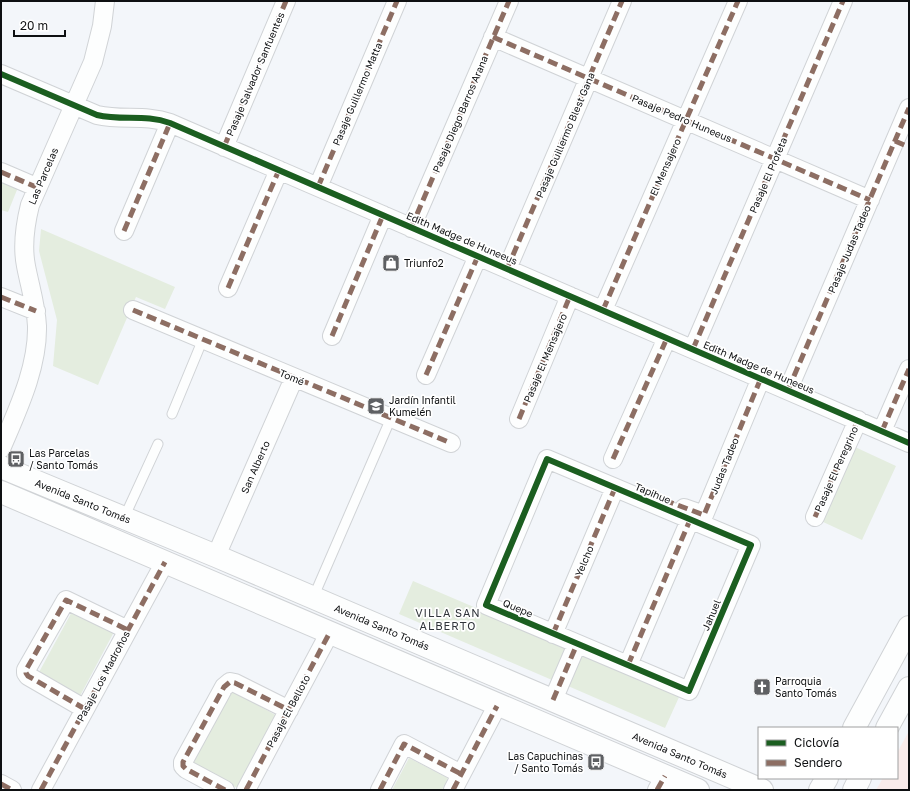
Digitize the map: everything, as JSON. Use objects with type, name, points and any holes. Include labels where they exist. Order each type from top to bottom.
[{"type":"main road","name":"Avenida Santo Tomás","points":[[1,467],[216,556],[762,790]]},
{"type":"main road","points":[[1,492],[330,632],[497,706],[661,783],[694,789]]},
{"type":"main road","points":[[855,727],[909,627]]},
{"type":"main road","points":[[888,727],[909,688]]},
{"type":"main road","points":[[820,790],[826,779]]},
{"type":"main road","points":[[854,790],[860,779]]},
{"type":"street","name":"Las Parcelas","points":[[1,449],[30,369],[36,345],[36,311],[26,265],[24,238],[30,205],[36,187],[74,106],[97,48],[106,1]]},
{"type":"street","name":"Pasaje Salvador Sanfuentes","points":[[224,147],[286,1]]},
{"type":"street","name":"Pasaje Guillermo Matta","points":[[318,187],[396,1]]},
{"type":"street","name":"Pasaje Diego Barros Arana","points":[[411,228],[509,1]]},
{"type":"street","name":"Pasaje Guillermo Blest Gana","points":[[507,269],[622,1]]},
{"type":"street","name":"El Mensajero","points":[[603,310],[738,1]]},
{"type":"street","name":"Pasaje El Profeta","points":[[693,349],[843,1]]},
{"type":"street","name":"Pasaje Pedro Huneeus","points":[[493,37],[870,200]]},
{"type":"street","name":"Edith Madge de Huneeus","points":[[1,74],[74,106],[104,116],[145,117],[170,123],[909,443]]},
{"type":"street","name":"Pasaje Judas Tadeo","points":[[788,390],[870,200],[902,144],[909,108]]},
{"type":"street","points":[[124,231],[170,123]]},
{"type":"street","points":[[228,288],[279,170]]},
{"type":"street","points":[[1,172],[36,187]]},
{"type":"street","points":[[332,336],[383,215]]},
{"type":"street","points":[[426,375],[478,256]]},
{"type":"street","name":"Pasaje El Mensajero","points":[[519,419],[570,296]]},
{"type":"street","points":[[1,297],[36,311]]},
{"type":"street","name":"Tomé","points":[[133,310],[451,443]]},
{"type":"street","points":[[613,459],[667,338]]},
{"type":"street","points":[[882,431],[909,369]]},
{"type":"street","name":"San Alberto","points":[[216,556],[294,378]]},
{"type":"street","name":"Judas Tadeo","points":[[664,500],[704,515],[761,378]]},
{"type":"street","name":"Pasaje El Peregrino","points":[[815,517],[858,420]]},
{"type":"street","name":"Tapihue","points":[[547,459],[751,546]]},
{"type":"street","name":"Quepe","points":[[547,459],[486,605],[689,691]]},
{"type":"street","name":"Yelcho","points":[[553,634],[615,488]]},
{"type":"street","points":[[628,665],[690,520]]},
{"type":"street","name":"Jahuel","points":[[689,691],[751,546]]},
{"type":"street","name":"Pasaje Los Madroños","points":[[41,790],[165,562]]},
{"type":"street","points":[[85,709],[28,676],[26,674],[30,663],[66,600],[128,630]]},
{"type":"street","name":"Pasaje El Belloto","points":[[246,790],[330,632]]},
{"type":"street","points":[[553,700],[577,644]]},
{"type":"street","points":[[225,790],[183,766],[183,762],[224,687],[230,682],[236,683],[289,710]]},
{"type":"street","points":[[380,790],[404,744],[457,782],[497,706]]},
{"type":"street","points":[[1,784],[12,790]]},
{"type":"lane","points":[[172,414],[203,339]]},
{"type":"lane","points":[[313,598],[391,418]]},
{"type":"lane","points":[[124,518],[158,444]]},
{"type":"shaded area","points":[[1,177],[19,185],[8,212],[1,210]]},
{"type":"shaded area","points":[[41,229],[175,287],[165,309],[136,297],[98,385],[53,366],[57,320],[39,251]]},
{"type":"shaded area","points":[[855,447],[896,466],[862,540],[821,521]]},
{"type":"shaded area","points":[[413,581],[567,647],[552,680],[399,614]]},
{"type":"shaded area","points":[[74,608],[115,630],[80,696],[38,674]]},
{"type":"shaded area","points":[[583,653],[680,695],[665,728],[568,686]]},
{"type":"shaded area","points":[[229,689],[281,718],[241,790],[189,762]]},
{"type":"shaded area","points":[[909,731],[909,790],[876,790],[882,779],[898,779],[898,751]]},
{"type":"shaded area","points":[[409,758],[448,778],[442,790],[392,790]]},
{"type":"marked path","points":[[224,147],[286,1]]},
{"type":"marked path","points":[[318,187],[397,1]]},
{"type":"marked path","points":[[411,228],[509,1]]},
{"type":"marked path","points":[[507,269],[622,1]]},
{"type":"marked path","points":[[603,310],[738,1]]},
{"type":"marked path","points":[[693,349],[843,1]]},
{"type":"marked path","points":[[493,37],[870,200]]},
{"type":"marked path","points":[[788,390],[909,108]]},
{"type":"marked path","points":[[124,231],[170,123]]},
{"type":"marked path","points":[[895,141],[909,147]]},
{"type":"marked path","points":[[228,288],[279,170]]},
{"type":"marked path","points":[[1,172],[36,187]]},
{"type":"marked path","points":[[332,336],[383,215]]},
{"type":"marked path","points":[[426,375],[478,256]]},
{"type":"marked path","points":[[519,419],[570,296]]},
{"type":"marked path","points":[[1,297],[36,311]]},
{"type":"marked path","points":[[133,310],[451,443]]},
{"type":"marked path","points":[[613,459],[667,338]]},
{"type":"marked path","points":[[882,431],[909,369]]},
{"type":"marked path","points":[[664,500],[704,515],[761,378]]},
{"type":"marked path","points":[[815,517],[858,420]]},
{"type":"marked path","points":[[553,634],[615,488]]},
{"type":"marked path","points":[[628,665],[690,520]]},
{"type":"marked path","points":[[41,790],[165,562]]},
{"type":"marked path","points":[[85,709],[28,676],[26,670],[66,600],[128,630]]},
{"type":"marked path","points":[[246,790],[330,632]]},
{"type":"marked path","points":[[553,700],[577,644]]},
{"type":"marked path","points":[[225,790],[183,766],[183,762],[224,687],[230,682],[235,683],[289,710]]},
{"type":"marked path","points":[[453,790],[497,706]]},
{"type":"marked path","points":[[380,790],[404,744],[461,774]]},
{"type":"marked path","points":[[657,790],[665,776]]},
{"type":"marked path","points":[[1,784],[12,790]]},
{"type":"cycle path","points":[[1,74],[97,115],[115,118],[143,118],[161,120],[170,123],[909,443]]},
{"type":"cycle path","points":[[547,459],[751,545],[689,691],[486,605],[547,459]]},
{"type":"place","name":"Triunfo2","points":[[391,263]]},
{"type":"place","name":"Jardín Infantil Kumelén","points":[[376,406]]},
{"type":"place","name":"Las Parcelas / Santo Tomás","points":[[16,459]]},
{"type":"place","name":"Parroquia Santo Tomás","points":[[762,687]]},
{"type":"place","name":"Las Capuchinas / Santo Tomás","points":[[596,762]]},
{"type":"district","name":"VILLA SAN ALBERTO","points":[[448,618]]}]
